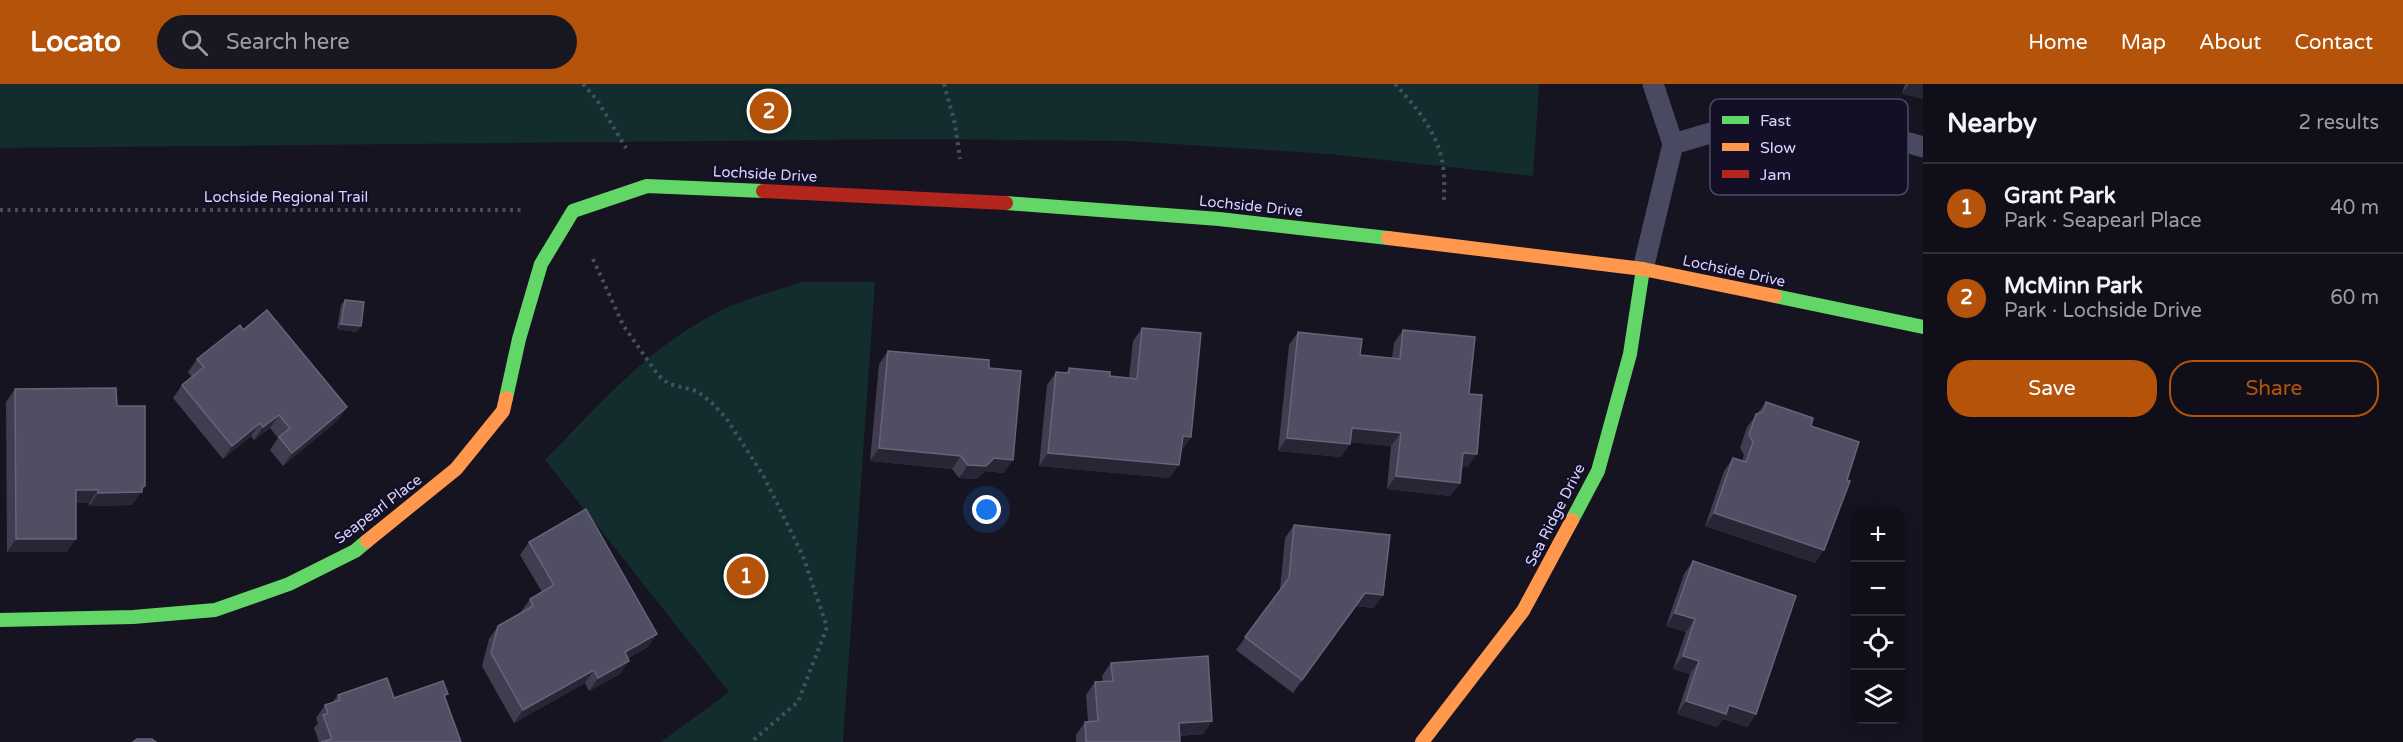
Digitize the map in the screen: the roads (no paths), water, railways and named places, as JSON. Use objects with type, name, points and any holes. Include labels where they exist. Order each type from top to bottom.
[{"type":"street","name":"Lochside Drive","points":[[573,211],[647,186],[966,200],[1219,219],[1643,269],[1923,327]]},
{"type":"street","name":"Seapearl Place","points":[[0,620],[133,617],[215,610],[289,584],[355,551],[456,469],[503,411],[519,339],[541,264],[573,211]]},
{"type":"street","name":"Sea Ridge Drive","points":[[1422,742],[1523,611],[1598,471],[1630,354],[1643,269]]},
{"type":"lane","points":[[1643,269],[1673,144],[1653,84]]},
{"type":"lane","points":[[1673,144],[1710,133]]},
{"type":"lane","points":[[1908,143],[1923,147]]},
{"type":"place","name":"McMinn Park","points":[[769,111]]},
{"type":"place","name":"Grant Park","points":[[746,576]]}]
